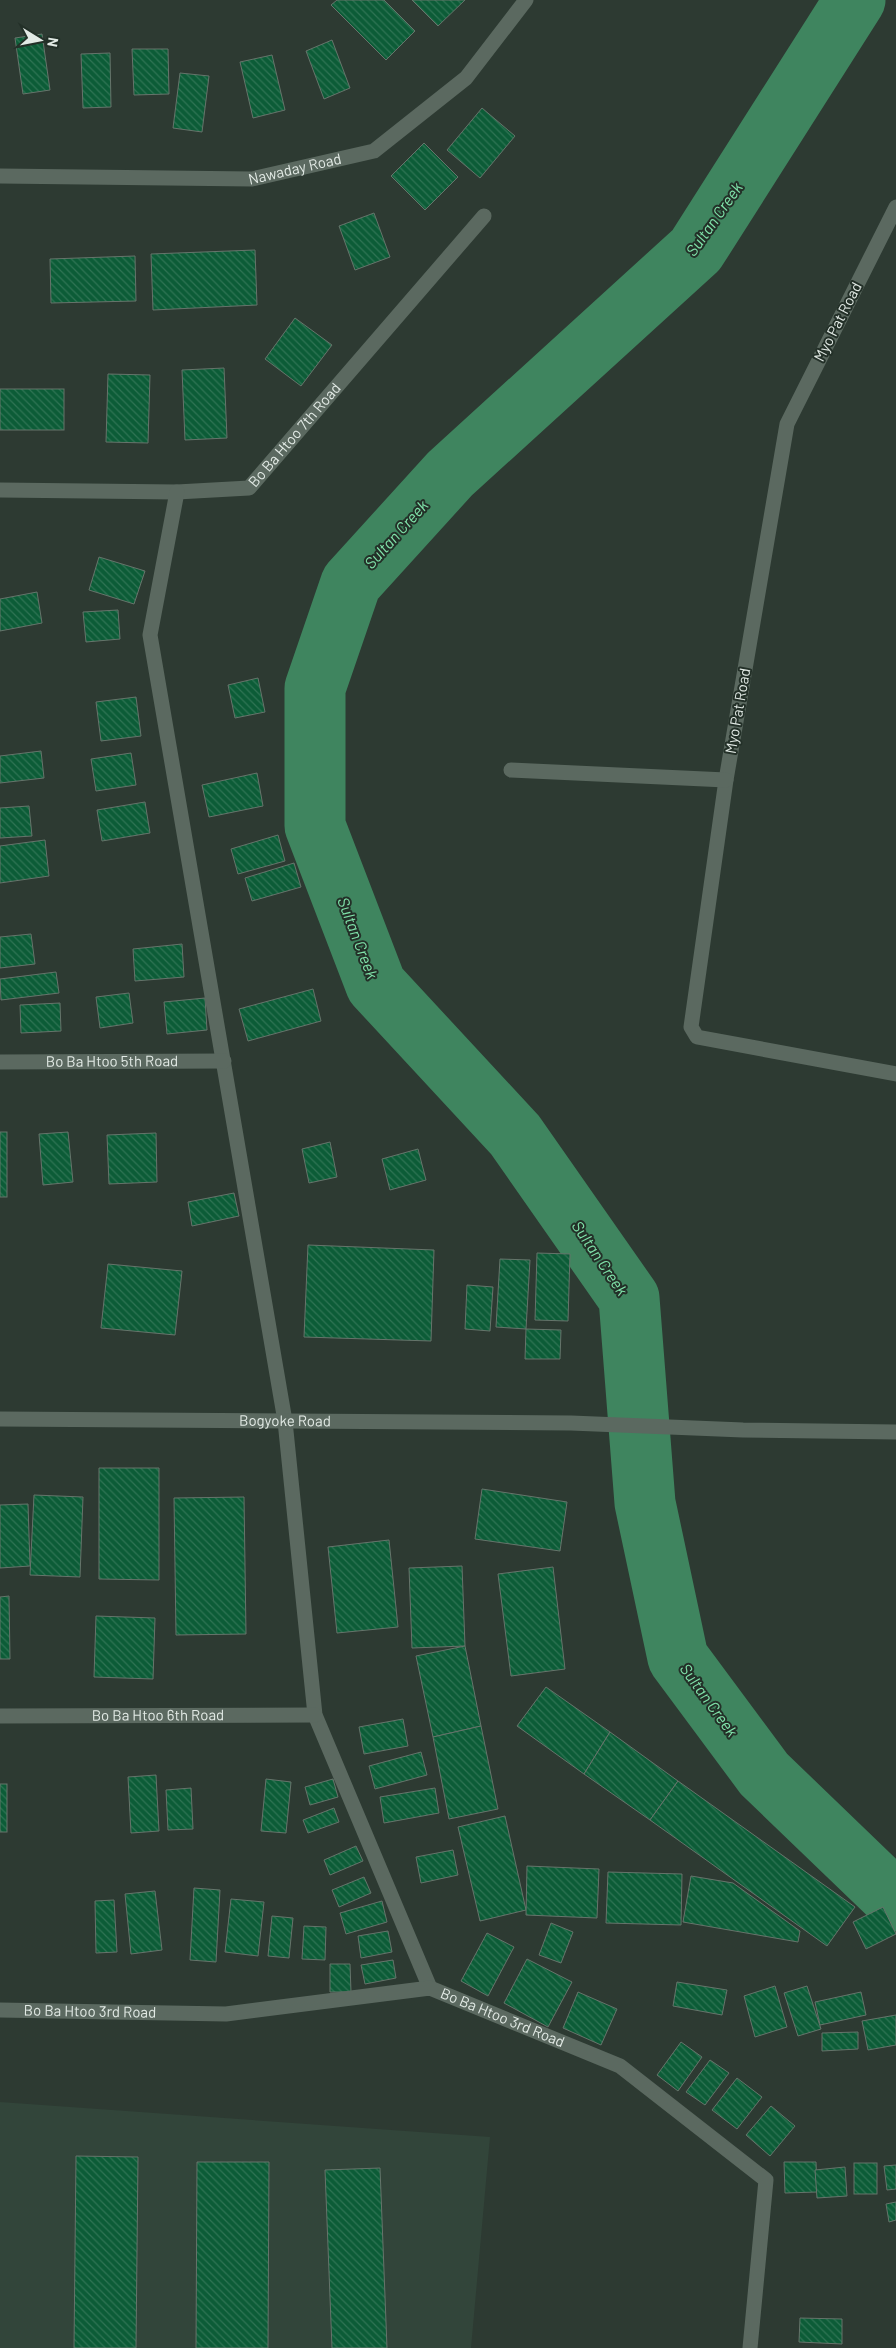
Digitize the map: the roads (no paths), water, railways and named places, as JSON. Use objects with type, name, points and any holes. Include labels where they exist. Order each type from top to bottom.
[{"type":"street","name":"Nawaday Road","points":[[0,176],[252,179],[374,151],[466,78],[526,0]]},
{"type":"street","name":"Myo Pat Road","points":[[896,207],[787,424],[726,780],[691,1027],[697,1037],[896,1074]]},
{"type":"street","name":"Bo Ba Htoo 7th Road","points":[[0,490],[177,492],[249,488],[484,216]]},
{"type":"street","points":[[177,492],[150,635],[285,1421],[315,1715],[430,1988]]},
{"type":"street","points":[[511,770],[726,780]]},
{"type":"street","name":"Bo Ba Htoo 5th Road","points":[[0,1062],[224,1060]]},
{"type":"street","name":"Bogyoke Road","points":[[0,1419],[571,1423],[743,1430],[896,1432]]},
{"type":"street","name":"Bo Ba Htoo 6th Road","points":[[0,1716],[315,1715]]},
{"type":"street","name":"Bo Ba Htoo 3rd Road","points":[[0,2010],[226,2014],[430,1988],[620,2066],[766,2180],[750,2348]]},
{"type":"waterway","name":"Sultan Creek","points":[[855,0],[696,250],[450,474],[351,583],[315,688],[315,826],[376,985],[515,1135],[629,1298],[645,1503],[678,1658],[764,1774],[896,1901]]}]
